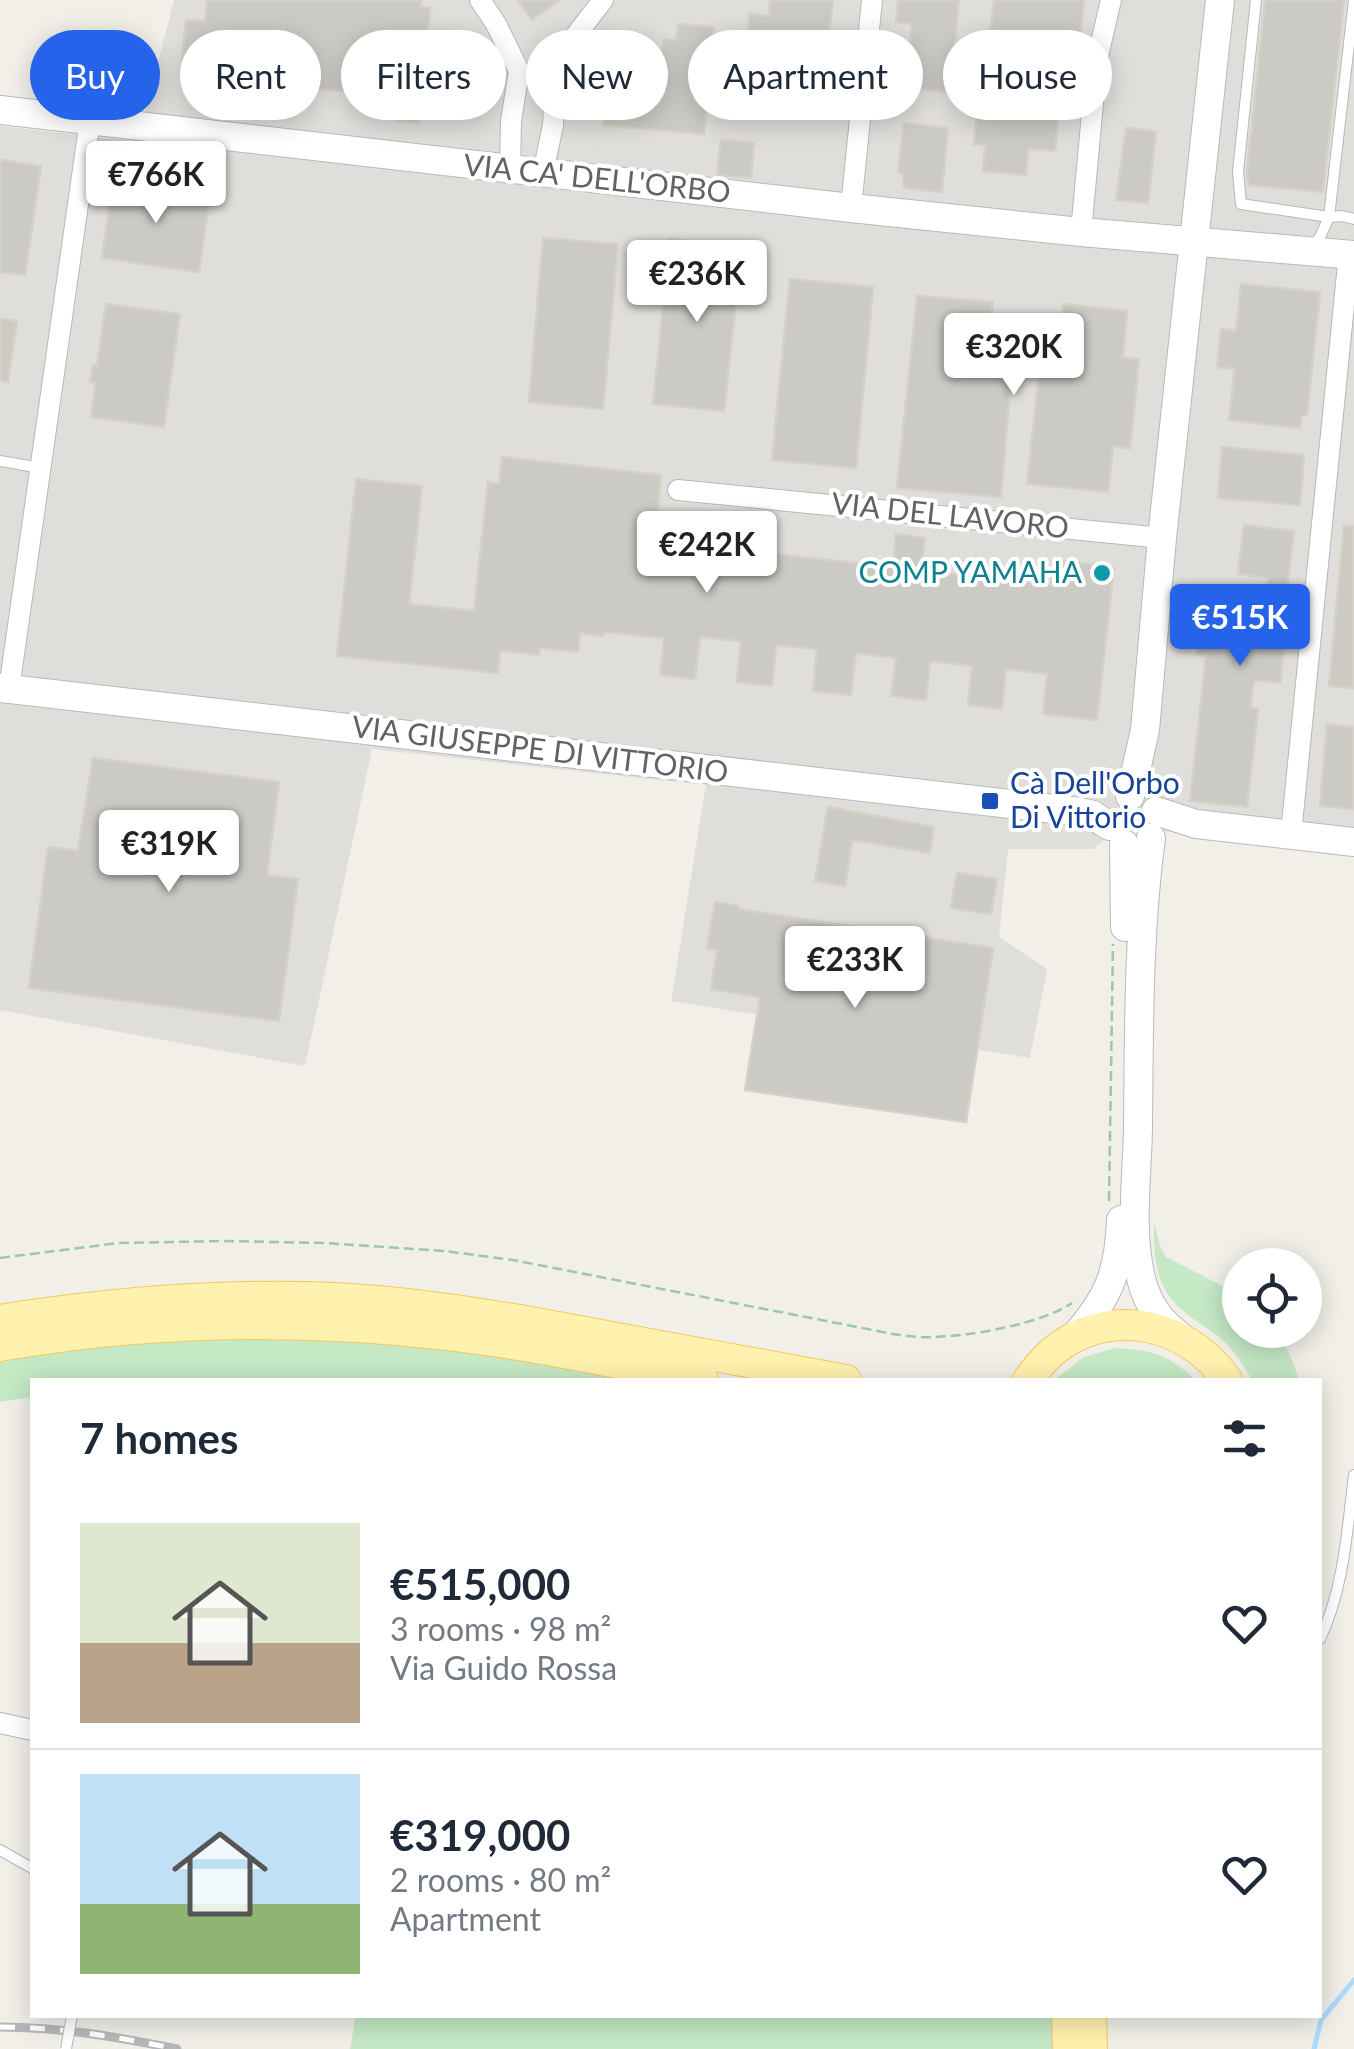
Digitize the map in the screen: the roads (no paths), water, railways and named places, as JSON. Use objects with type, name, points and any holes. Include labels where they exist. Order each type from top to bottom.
[{"type":"main road","points":[[0,1320],[152,1301],[306,1297],[378,1302],[494,1315],[835,1378]]},
{"type":"main road","points":[[0,1346],[76,1335],[219,1324],[373,1328],[544,1350],[692,1378]]},
{"type":"main road","points":[[1035,1371],[1074,1337],[1128,1324],[1156,1328],[1182,1338],[1206,1354],[1225,1378]]},
{"type":"main road","points":[[1067,2018],[1068,2049]]},
{"type":"main road","points":[[1091,2018],[1092,2049]]},
{"type":"street","points":[[480,0],[519,71],[511,121],[510,170]]},
{"type":"street","points":[[580,30],[603,0]]},
{"type":"street","points":[[851,208],[872,0]]},
{"type":"street","points":[[1081,232],[1096,60],[1111,0]]},
{"type":"street","points":[[1074,1337],[1092,1318],[1111,1284],[1119,1254],[1126,897],[1220,0]]},
{"type":"street","points":[[519,71],[526,72]]},
{"type":"street","name":"VIA CA' DELL'ORBO","points":[[0,110],[30,113]]},
{"type":"street","points":[[4,688],[41,468],[90,120]]},
{"type":"street","name":"VIA CA' DELL'ORBO","points":[[90,120],[1081,232],[1310,250],[1352,249]]},
{"type":"street","points":[[543,173],[553,120]]},
{"type":"street","points":[[1291,834],[1352,249]]},
{"type":"street","name":"VIA DEL LAVORO","points":[[678,490],[1162,538]]},
{"type":"street","name":"VIA GIUSEPPE DI VITTORIO","points":[[4,688],[1137,819]]},
{"type":"street","points":[[1137,819],[1354,842]]},
{"type":"street","points":[[1137,819],[1142,920],[1136,1226],[1142,1281],[1148,1298],[1163,1324],[1182,1338]]},
{"type":"street","points":[[0,1723],[30,1730]]},
{"type":"lane","points":[[1256,0],[1238,172],[1241,204],[1354,219]]},
{"type":"lane","points":[[1310,250],[1330,218],[1354,0]]},
{"type":"lane","points":[[0,462],[41,468]]},
{"type":"lane","points":[[1322,1635],[1341,1579],[1354,1475]]},
{"type":"lane","points":[[0,1850],[30,1867]]},
{"type":"lane","points":[[66,2049],[71,2018]]},
{"type":"waterway","points":[[1314,2049],[1321,2020],[1354,1980]]},
{"type":"railway","points":[[0,2027],[89,2034],[177,2049]]},
{"type":"place","name":"COMP YAMAHA","points":[[1102,573]]},
{"type":"place","name":"Cà Dell'Orbo Di Vittorio","points":[[990,801]]}]
